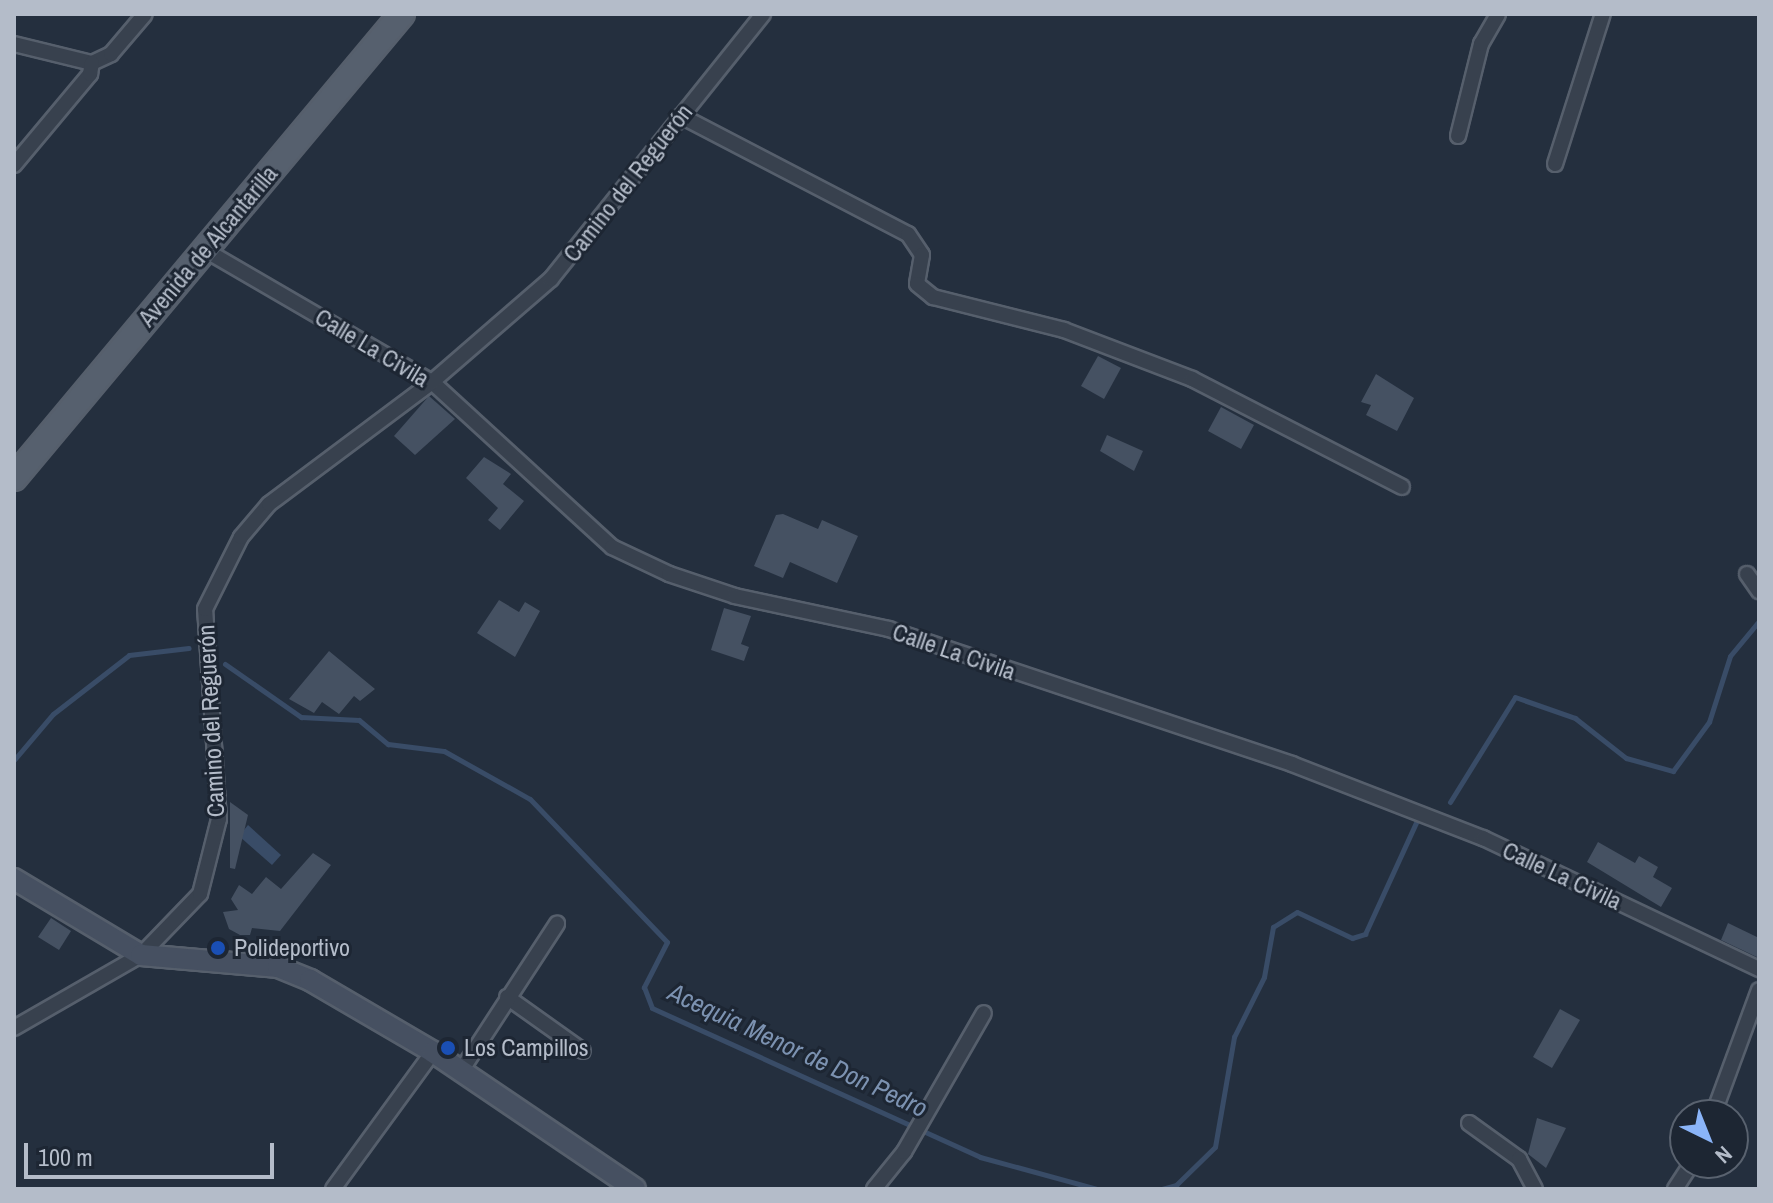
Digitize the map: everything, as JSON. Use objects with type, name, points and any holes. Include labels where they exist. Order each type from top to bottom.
[{"type":"main road","name":"Avenida de Alcantarilla","points":[[14,478],[402,14]]},
{"type":"main road","points":[[14,879],[141,955],[278,967],[433,1052],[635,1189]]},
{"type":"street","points":[[14,44],[92,63],[111,54],[145,14]]},
{"type":"street","name":"Camino del Reguerón","points":[[14,1028],[141,955],[200,894],[216,844],[218,767],[205,647],[205,609],[218,575],[269,504],[432,382],[551,279],[763,14]]},
{"type":"street","points":[[1458,136],[1481,44],[1498,14]]},
{"type":"street","points":[[1555,164],[1603,14]]},
{"type":"street","points":[[14,165],[90,74],[92,63]]},
{"type":"street","points":[[681,116],[908,234],[922,255],[917,284],[933,297],[1064,330],[1192,379],[1402,487]]},
{"type":"street","name":"Calle La Civila","points":[[205,250],[432,382],[612,547],[669,574],[735,596],[889,629],[1292,764],[1483,838],[1759,969]]},
{"type":"street","points":[[1747,574],[1759,591]]},
{"type":"street","points":[[461,1071],[557,924]]},
{"type":"street","points":[[1719,1099],[1759,990]]},
{"type":"street","points":[[507,997],[583,1051]]},
{"type":"street","points":[[874,1189],[904,1152],[984,1013]]},
{"type":"street","points":[[333,1189],[433,1052]]},
{"type":"street","points":[[1469,1123],[1519,1159],[1535,1189]]},
{"type":"water","points":[[248,825],[281,855],[272,865],[239,836]]},
{"type":"building","points":[[1098,356],[1121,368],[1104,399],[1081,386]]},
{"type":"building","points":[[1376,374],[1414,398],[1397,431],[1366,415],[1371,405],[1361,402]]},
{"type":"building","points":[[429,396],[455,419],[415,455],[394,436]]},
{"type":"building","points":[[1221,407],[1254,425],[1241,449],[1208,431]]},
{"type":"building","points":[[1107,435],[1143,451],[1134,471],[1100,451]]},
{"type":"building","points":[[484,457],[511,474],[503,484],[524,501],[500,530],[488,520],[498,508],[466,478]]},
{"type":"building","points":[[783,514],[818,529],[822,520],[858,536],[837,583],[790,562],[783,578],[754,566],[776,515]]},
{"type":"building","points":[[499,600],[519,612],[525,602],[540,611],[515,657],[477,633]]},
{"type":"building","points":[[724,608],[751,616],[741,644],[749,647],[744,661],[711,650]]},
{"type":"building","points":[[329,651],[375,689],[360,701],[354,696],[339,714],[322,702],[314,713],[289,699]]},
{"type":"building","points":[[230,802],[248,815],[235,869],[230,868]]},
{"type":"building","points":[[1598,842],[1635,863],[1639,856],[1658,867],[1653,877],[1672,888],[1661,907],[1587,862]]},
{"type":"building","points":[[313,853],[331,865],[280,931],[252,928],[250,935],[240,935],[229,929],[223,912],[238,910],[231,899],[239,885],[252,894],[266,877],[281,889]]},
{"type":"building","points":[[51,918],[71,931],[59,950],[38,937]]},
{"type":"building","points":[[1728,923],[1759,938],[1759,958],[1721,940]]},
{"type":"building","points":[[1560,1009],[1580,1020],[1552,1068],[1533,1057]]},
{"type":"building","points":[[1537,1118],[1566,1128],[1546,1168],[1528,1154]]},
{"type":"waterway","name":"Acequia Menor de Don Pedro","points":[[1450,802],[1515,697],[1575,718],[1626,758],[1673,771],[1709,722],[1730,656],[1759,621]]},
{"type":"waterway","name":"Acequia Menor de Don Pedro","points":[[14,760],[53,714],[129,655],[189,648]]},
{"type":"waterway","name":"Acequia Menor de Don Pedro","points":[[225,664],[301,717],[359,720],[388,744],[444,751],[530,799],[667,942],[644,987],[652,1008],[980,1157],[1097,1189]]},
{"type":"waterway","name":"Acequia Menor de Don Pedro","points":[[1162,1189],[1176,1185],[1215,1147],[1234,1037],[1264,977],[1273,927],[1297,912],[1352,938],[1365,934],[1418,818]]},
{"type":"place","name":"Polideportivo","points":[[218,948]]},
{"type":"place","name":"Los Campillos","points":[[448,1048]]}]
